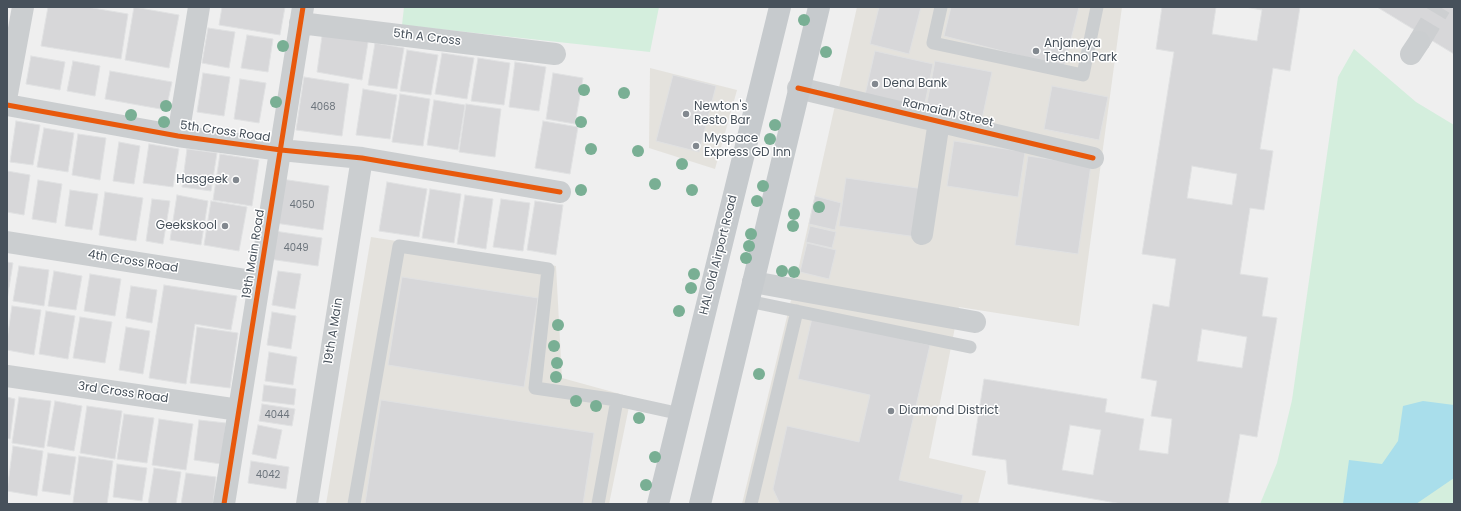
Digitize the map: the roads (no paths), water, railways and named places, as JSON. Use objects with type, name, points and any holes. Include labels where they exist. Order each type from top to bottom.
[{"type":"main road","name":"HAL Old Airport Road","points":[[658,504],[780,7]]},
{"type":"main road","points":[[700,504],[798,88],[819,7]]},
{"type":"street","points":[[7,94],[23,7]]},
{"type":"street","points":[[178,136],[199,7]]},
{"type":"street","name":"5th A Cross","points":[[301,15],[554,54]]},
{"type":"street","name":"19th Main Road","points":[[224,504],[281,150],[301,15]]},
{"type":"street","name":"Ramaiah Street","points":[[798,88],[1093,158]]},
{"type":"street","name":"5th Cross Road","points":[[7,105],[178,136],[281,150],[362,158],[560,192]]},
{"type":"street","points":[[922,234],[939,121]]},
{"type":"street","name":"19th A Main","points":[[307,504],[362,158]]},
{"type":"street","name":"4th Cross Road","points":[[7,242],[259,282]]},
{"type":"street","points":[[750,292],[789,289],[975,322]]},
{"type":"street","name":"3rd Cross Road","points":[[7,376],[239,410]]},
{"type":"lane","points":[[941,7],[933,43],[1083,75],[1097,7]]},
{"type":"lane","points":[[354,504],[399,246],[548,268],[535,388],[617,400],[681,414]]},
{"type":"lane","points":[[750,292],[797,311],[970,347]]},
{"type":"lane","points":[[751,504],[797,311]]},
{"type":"lane","points":[[598,504],[617,400]]},
{"type":"water","points":[[1423,401],[1454,405],[1454,478],[1416,504],[1343,504],[1349,460],[1382,464],[1398,441],[1403,406]]},
{"type":"tunnel","points":[[1419,42],[1440,7]]},
{"type":"place","name":"Anjaneya Techno Park","points":[[1036,51]]},
{"type":"place","name":"Dena Bank","points":[[875,84]]},
{"type":"place","name":"Newton's Resto Bar","points":[[686,114]]},
{"type":"place","name":"Myspace Express GD Inn","points":[[696,146]]},
{"type":"place","name":"Hasgeek","points":[[236,180]]},
{"type":"place","name":"Geekskool","points":[[225,226]]},
{"type":"place","name":"Diamond District","points":[[891,411]]}]
